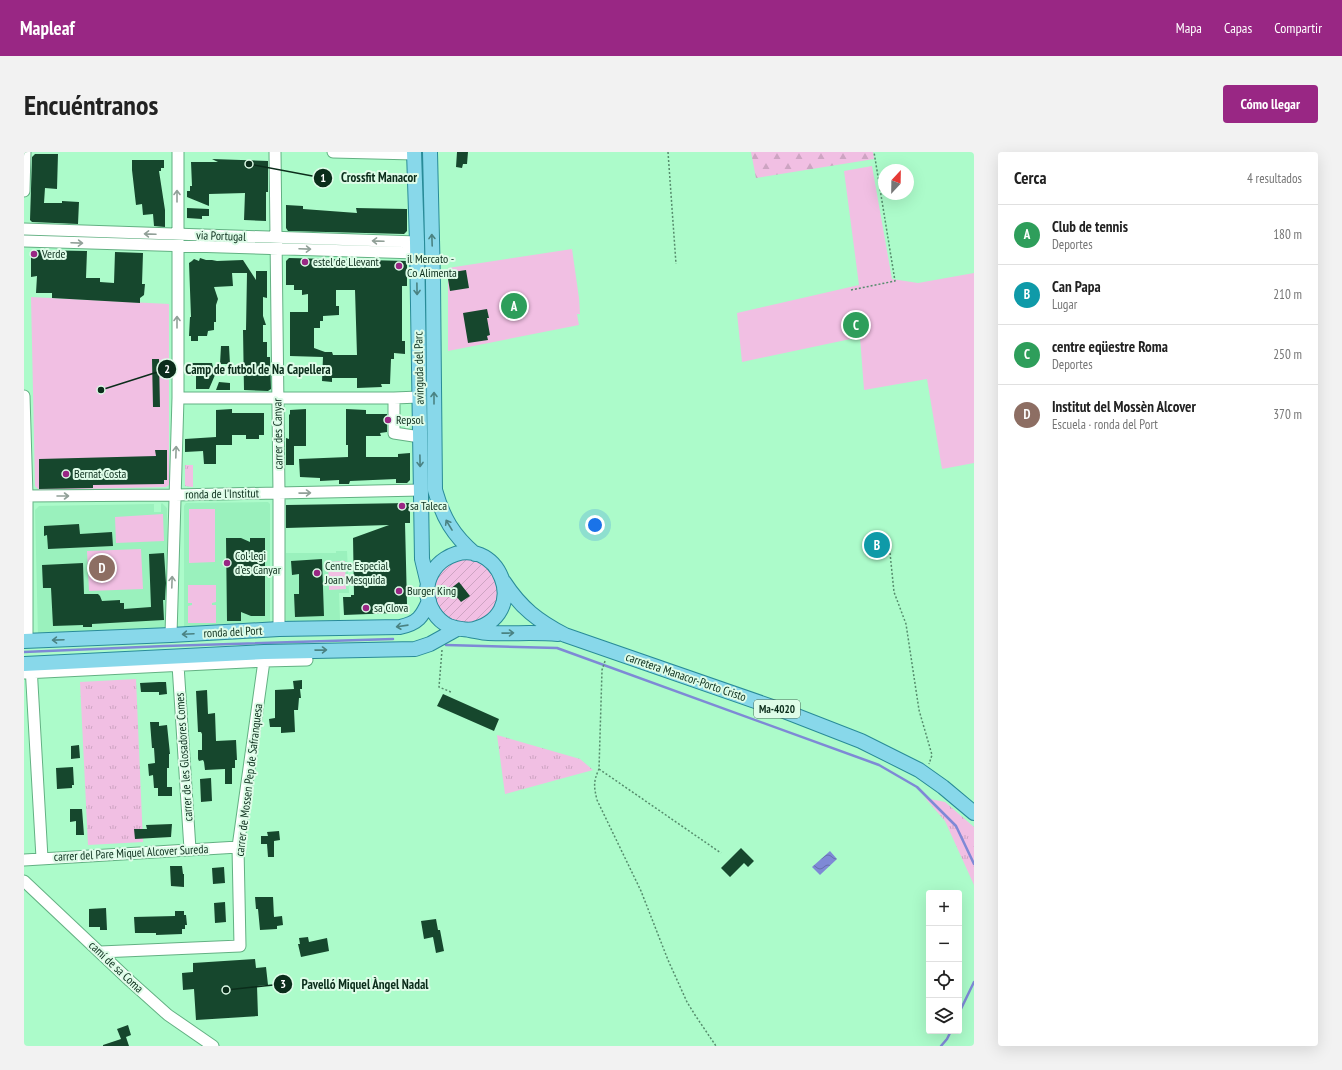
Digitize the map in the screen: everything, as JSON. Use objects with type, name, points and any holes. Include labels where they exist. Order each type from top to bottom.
[{"type":"main road","name":"avinguda del Parc","points":[[430,152],[435,490],[447,523],[461,541],[475,554]]},
{"type":"main road","name":"avinguda del Parc","points":[[414,153],[422,559],[428,584]]},
{"type":"main road","name":"Ma-4020","points":[[455,554],[475,554],[488,560],[498,570],[509,591],[529,613],[546,625],[565,635],[528,632],[486,633],[463,629],[442,622],[428,601],[428,584],[433,571],[442,561],[455,554]]},
{"type":"main road","points":[[463,629],[484,626],[490,622],[499,611],[504,597],[504,582]]},
{"type":"main road","name":"ronda del Port","points":[[26,641],[279,629],[400,627],[409,625],[421,617],[428,601]]},
{"type":"main road","name":"ronda del Port","points":[[28,668],[415,649],[423,647],[463,629]]},
{"type":"main road","name":"carretera Manacor-Porto Cristo","points":[[565,635],[784,711],[891,754],[943,787],[974,813]]},
{"type":"street","points":[[24,191],[25,152]]},
{"type":"street","points":[[171,635],[178,398],[178,152]]},
{"type":"street","name":"carrer des Canyar","points":[[275,152],[279,629]]},
{"type":"street","points":[[333,152],[414,153]]},
{"type":"street","name":"via Portugal","points":[[24,229],[177,240]]},
{"type":"street","name":"via Portugal","points":[[24,241],[177,240],[417,247]]},
{"type":"street","points":[[24,396],[26,641]]},
{"type":"street","points":[[178,398],[419,397]]},
{"type":"street","points":[[394,398],[394,433],[420,437]]},
{"type":"street","name":"ronda de l'Institut","points":[[25,496],[175,495],[420,490]]},
{"type":"street","name":"ronda del Port","points":[[28,668],[178,665],[264,656],[308,660]]},
{"type":"street","name":"carrer de Mossen Pep de Safranquesa","points":[[100,952],[240,946],[238,847],[264,656]]},
{"type":"street","name":"carrer de les Glosadores Comes","points":[[178,665],[190,849]]},
{"type":"street","points":[[28,668],[42,858]]},
{"type":"street","name":"carrer del Pare Miquel Alcover Sureda","points":[[24,860],[238,847]]},
{"type":"street","name":"camí de sa Coma","points":[[24,882],[168,1015],[213,1046]]},
{"type":"path","points":[[668,152],[676,264]]},
{"type":"path","points":[[851,290],[895,281],[874,152]]},
{"type":"path","points":[[890,553],[894,592],[906,624],[919,710],[932,755],[926,775]]},
{"type":"path","points":[[437,640],[442,649],[439,687],[451,692]]},
{"type":"path","points":[[602,670],[599,769],[594,787],[597,800],[641,891],[668,960],[687,1002],[716,1046]]},
{"type":"path","points":[[599,769],[722,854]]},
{"type":"shaded area","name":"Col·legi d'es Canyar","points":[[268,502],[270,504],[269,624],[184,627],[184,506],[186,503]]},
{"type":"shaded area","points":[[162,503],[167,508],[167,626],[163,630],[38,636],[35,510],[39,506],[154,504],[154,512],[161,512]]},
{"type":"shaded area","name":"Centre Especial Joan Mesquida","points":[[336,551],[347,551],[349,593],[339,593],[340,620],[289,623],[286,620],[286,553],[336,553]]},
{"type":"green space","points":[[751,152],[873,152],[874,159],[756,178]]},
{"type":"green space","points":[[872,166],[892,279],[918,283],[974,273],[974,463],[942,469],[927,379],[864,390],[860,337],[742,362],[737,313],[859,285],[844,171]]},
{"type":"green space","points":[[572,249],[579,298],[580,314],[577,314],[579,325],[448,351],[448,268]]},
{"type":"green space","points":[[31,297],[169,304],[169,485],[166,487],[39,490],[35,486]]},
{"type":"green space","points":[[185,465],[193,465],[193,487],[185,486]]},
{"type":"green space","points":[[189,509],[215,509],[215,562],[189,563]]},
{"type":"green space","points":[[163,514],[164,541],[116,543],[115,517]]},
{"type":"green space","points":[[141,549],[143,589],[89,591],[87,551]]},
{"type":"green space","points":[[474,558],[489,568],[498,586],[498,602],[490,615],[464,625],[447,618],[442,613],[435,600],[434,585],[440,572],[448,565],[459,560]]},
{"type":"green space","points":[[345,561],[346,589],[329,590],[328,562]]},
{"type":"green space","points":[[188,585],[216,585],[216,602],[212,603],[212,605],[216,605],[216,623],[188,623],[188,606],[192,605],[192,603],[188,603]]},
{"type":"green space","points":[[136,679],[143,842],[88,845],[80,682]]},
{"type":"green space","points":[[497,735],[580,759],[593,770],[505,794]]},
{"type":"green space","points":[[925,798],[945,802],[974,827],[974,885],[945,821]]},
{"type":"water","points":[[830,851],[837,859],[820,875],[812,867]]},
{"type":"building","points":[[457,152],[468,152],[467,164],[463,164],[462,168],[456,167]]},
{"type":"building","points":[[35,154],[58,154],[57,189],[45,188],[44,203],[62,203],[62,201],[79,202],[78,224],[32,222],[30,220],[32,157]]},
{"type":"building","points":[[212,159],[268,161],[266,221],[244,220],[245,193],[209,194],[209,206],[187,197],[187,191],[190,191],[190,186],[192,186],[191,162],[218,162]]},
{"type":"building","points":[[132,160],[164,160],[164,168],[161,168],[161,171],[159,171],[165,210],[165,227],[154,226],[153,214],[143,215],[142,204],[136,205]]},
{"type":"building","points":[[286,205],[303,206],[303,209],[357,213],[356,208],[407,209],[407,231],[404,234],[288,231],[286,228]]},
{"type":"building","points":[[187,208],[209,209],[209,216],[202,216],[202,219],[187,218]]},
{"type":"building","points":[[34,250],[87,251],[86,278],[100,278],[100,282],[114,283],[115,252],[143,253],[142,284],[145,284],[144,295],[140,298],[140,303],[52,298],[52,293],[36,293],[37,276],[31,277],[31,252]]},
{"type":"building","points":[[200,258],[217,261],[243,260],[256,280],[256,271],[267,271],[267,298],[263,297],[263,316],[266,325],[263,325],[263,342],[267,342],[267,357],[270,357],[271,389],[268,391],[244,390],[243,330],[246,330],[247,273],[232,273],[233,286],[214,287],[218,299],[216,305],[216,322],[214,322],[214,330],[208,331],[207,336],[198,336],[198,341],[191,341],[191,336],[189,336],[191,317],[189,263],[194,259],[199,261]]},
{"type":"building","points":[[289,258],[407,261],[407,286],[402,286],[402,341],[405,341],[405,354],[394,353],[394,359],[391,359],[390,384],[381,384],[382,387],[357,388],[357,378],[332,378],[332,382],[322,381],[323,357],[290,356],[290,312],[308,312],[308,294],[302,295],[302,290],[294,290],[294,285],[286,285],[286,261]],"holes":[[[336,290],[355,290],[357,355],[333,355],[332,352],[325,352],[314,348],[314,328],[320,328],[320,321],[323,321],[323,316],[339,315],[339,306],[336,306]]]},
{"type":"building","points":[[466,270],[469,288],[450,291],[447,273]]},
{"type":"building","points":[[487,309],[490,335],[487,336],[488,340],[468,343],[463,313]]},
{"type":"building","points":[[221,346],[229,346],[230,364],[220,364]]},
{"type":"building","points":[[152,359],[159,359],[160,407],[153,407]]},
{"type":"building","points":[[191,363],[212,363],[215,375],[209,389],[196,389],[196,376],[191,376]]},
{"type":"building","points":[[219,382],[230,383],[230,390],[216,390]]},
{"type":"building","points":[[232,409],[232,413],[264,413],[264,435],[259,435],[259,439],[246,439],[246,435],[232,435],[232,445],[216,445],[216,464],[204,464],[203,451],[185,452],[185,439],[216,437],[216,410]]},
{"type":"building","points":[[306,409],[306,446],[294,446],[294,465],[286,465],[286,438],[289,439],[290,410]]},
{"type":"building","points":[[346,409],[366,410],[366,414],[387,414],[387,432],[380,433],[381,436],[366,436],[366,457],[398,457],[398,454],[410,453],[410,480],[407,483],[396,483],[396,479],[350,481],[349,484],[339,484],[339,480],[320,481],[320,478],[300,477],[299,459],[348,457],[348,445],[346,445]]},
{"type":"building","points":[[155,450],[167,450],[167,480],[164,480],[164,484],[93,485],[93,488],[39,489],[39,459],[156,456]]},
{"type":"building","points":[[410,503],[410,523],[405,523],[407,604],[394,613],[344,615],[343,597],[351,597],[351,595],[354,595],[353,538],[389,525],[286,528],[286,505]]},
{"type":"building","points":[[79,524],[80,534],[112,532],[113,546],[48,549],[47,535],[44,536],[44,526]]},
{"type":"building","points":[[226,538],[241,538],[250,542],[250,538],[265,538],[265,616],[251,616],[241,612],[241,621],[227,621]]},
{"type":"building","points":[[890,540],[890,548],[864,550],[863,542]]},
{"type":"building","points":[[164,553],[166,583],[165,600],[163,600],[164,620],[92,624],[92,627],[83,627],[83,625],[53,626],[51,588],[43,588],[42,565],[83,563],[84,594],[98,594],[102,601],[120,600],[120,603],[124,603],[124,609],[151,607],[149,554]]},
{"type":"building","points":[[322,559],[324,616],[295,617],[294,594],[299,594],[299,574],[292,575],[291,561]]},
{"type":"building","points":[[459,582],[470,596],[461,602],[450,589]]},
{"type":"building","points":[[302,680],[302,689],[300,689],[301,698],[299,698],[298,710],[294,710],[295,732],[281,733],[281,727],[270,727],[269,719],[275,718],[275,690],[294,689],[293,681]]},
{"type":"building","points":[[166,682],[167,694],[159,695],[159,692],[141,692],[140,683]]},
{"type":"building","points":[[207,690],[208,714],[215,713],[216,741],[236,740],[237,760],[235,760],[235,768],[232,768],[232,784],[225,784],[225,769],[205,770],[203,760],[199,761],[198,759],[198,750],[202,750],[202,734],[201,732],[198,732],[196,691]]},
{"type":"building","points":[[443,694],[499,719],[494,731],[437,706]]},
{"type":"building","points":[[150,722],[159,722],[159,726],[167,725],[170,754],[169,768],[167,768],[167,787],[172,787],[172,796],[158,796],[158,788],[154,788],[153,775],[149,776],[148,764],[155,763]]},
{"type":"building","points":[[79,745],[80,758],[71,759],[71,746]]},
{"type":"building","points":[[73,767],[74,785],[72,785],[72,788],[57,789],[56,768]]},
{"type":"building","points":[[211,778],[212,801],[201,802],[200,779]]},
{"type":"building","points":[[70,809],[82,809],[84,835],[76,835],[76,821],[70,822]]},
{"type":"building","points":[[172,824],[171,837],[135,839],[134,829],[147,829],[146,825]]},
{"type":"building","points":[[279,831],[280,840],[274,841],[274,857],[268,857],[267,844],[261,844],[261,836],[268,836],[267,832]]},
{"type":"building","points":[[741,848],[754,861],[748,867],[744,863],[730,877],[721,868]]},
{"type":"building","points":[[170,866],[182,866],[184,874],[184,887],[171,886]]},
{"type":"building","points":[[224,867],[225,883],[213,884],[212,868]]},
{"type":"building","points":[[255,897],[273,897],[274,917],[282,916],[283,925],[277,926],[277,929],[260,930]]},
{"type":"building","points":[[225,902],[226,922],[215,923],[214,903]]},
{"type":"building","points":[[106,908],[107,930],[100,930],[100,927],[89,927],[89,909]]},
{"type":"building","points":[[175,911],[184,911],[184,915],[186,915],[187,925],[185,925],[185,929],[182,929],[182,934],[156,935],[156,933],[135,933],[134,917],[175,916]]},
{"type":"building","points":[[436,919],[438,930],[440,930],[444,951],[436,953],[433,937],[424,939],[421,921]]},
{"type":"building","points":[[308,937],[309,942],[327,938],[329,951],[301,957],[298,944],[300,944],[299,938]]},
{"type":"building","points":[[255,959],[256,968],[266,967],[268,985],[257,986],[258,1016],[196,1020],[194,989],[183,990],[182,973],[193,972],[193,963]]},
{"type":"building","points":[[128,1025],[131,1035],[126,1037],[129,1046],[103,1046],[121,1039],[117,1029]]},
{"type":"waterway","points":[[24,652],[393,639]]},
{"type":"waterway","points":[[446,645],[557,648],[879,765],[917,787],[956,826],[974,864]]},
{"type":"waterway","points":[[962,1007],[974,982]]},
{"type":"waterway","points":[[941,1046],[950,1034]]},
{"type":"place","name":"Crossfit Manacor","points":[[249,164]]},
{"type":"place","name":"Verde","points":[[34,254]]},
{"type":"place","name":"estel de Llevant","points":[[305,262]]},
{"type":"place","name":"il Mercato - Co Alimenta","points":[[399,266]]},
{"type":"place","name":"Club de tennis","points":[[514,306]]},
{"type":"place","name":"centre eqüestre Roma","points":[[856,325]]},
{"type":"place","name":"Camp de futbol de Na Capellera","points":[[101,390]]},
{"type":"place","name":"Repsol","points":[[388,420]]},
{"type":"place","name":"Bernat Costa","points":[[66,474]]},
{"type":"place","name":"sa Taleca","points":[[402,506]]},
{"type":"place","name":"Can Papa","points":[[877,545]]},
{"type":"place","name":"Col·legi d'es Canyar","points":[[227,563]]},
{"type":"place","name":"Institut del Mossèn Alcover","points":[[102,568]]},
{"type":"place","name":"Centre Especial Joan Mesquida","points":[[317,573]]},
{"type":"place","name":"Burger King","points":[[399,591]]},
{"type":"place","name":"sa Clova","points":[[366,608]]},
{"type":"place","name":"Pavelló Miquel Àngel Nadal","points":[[226,990]]}]
